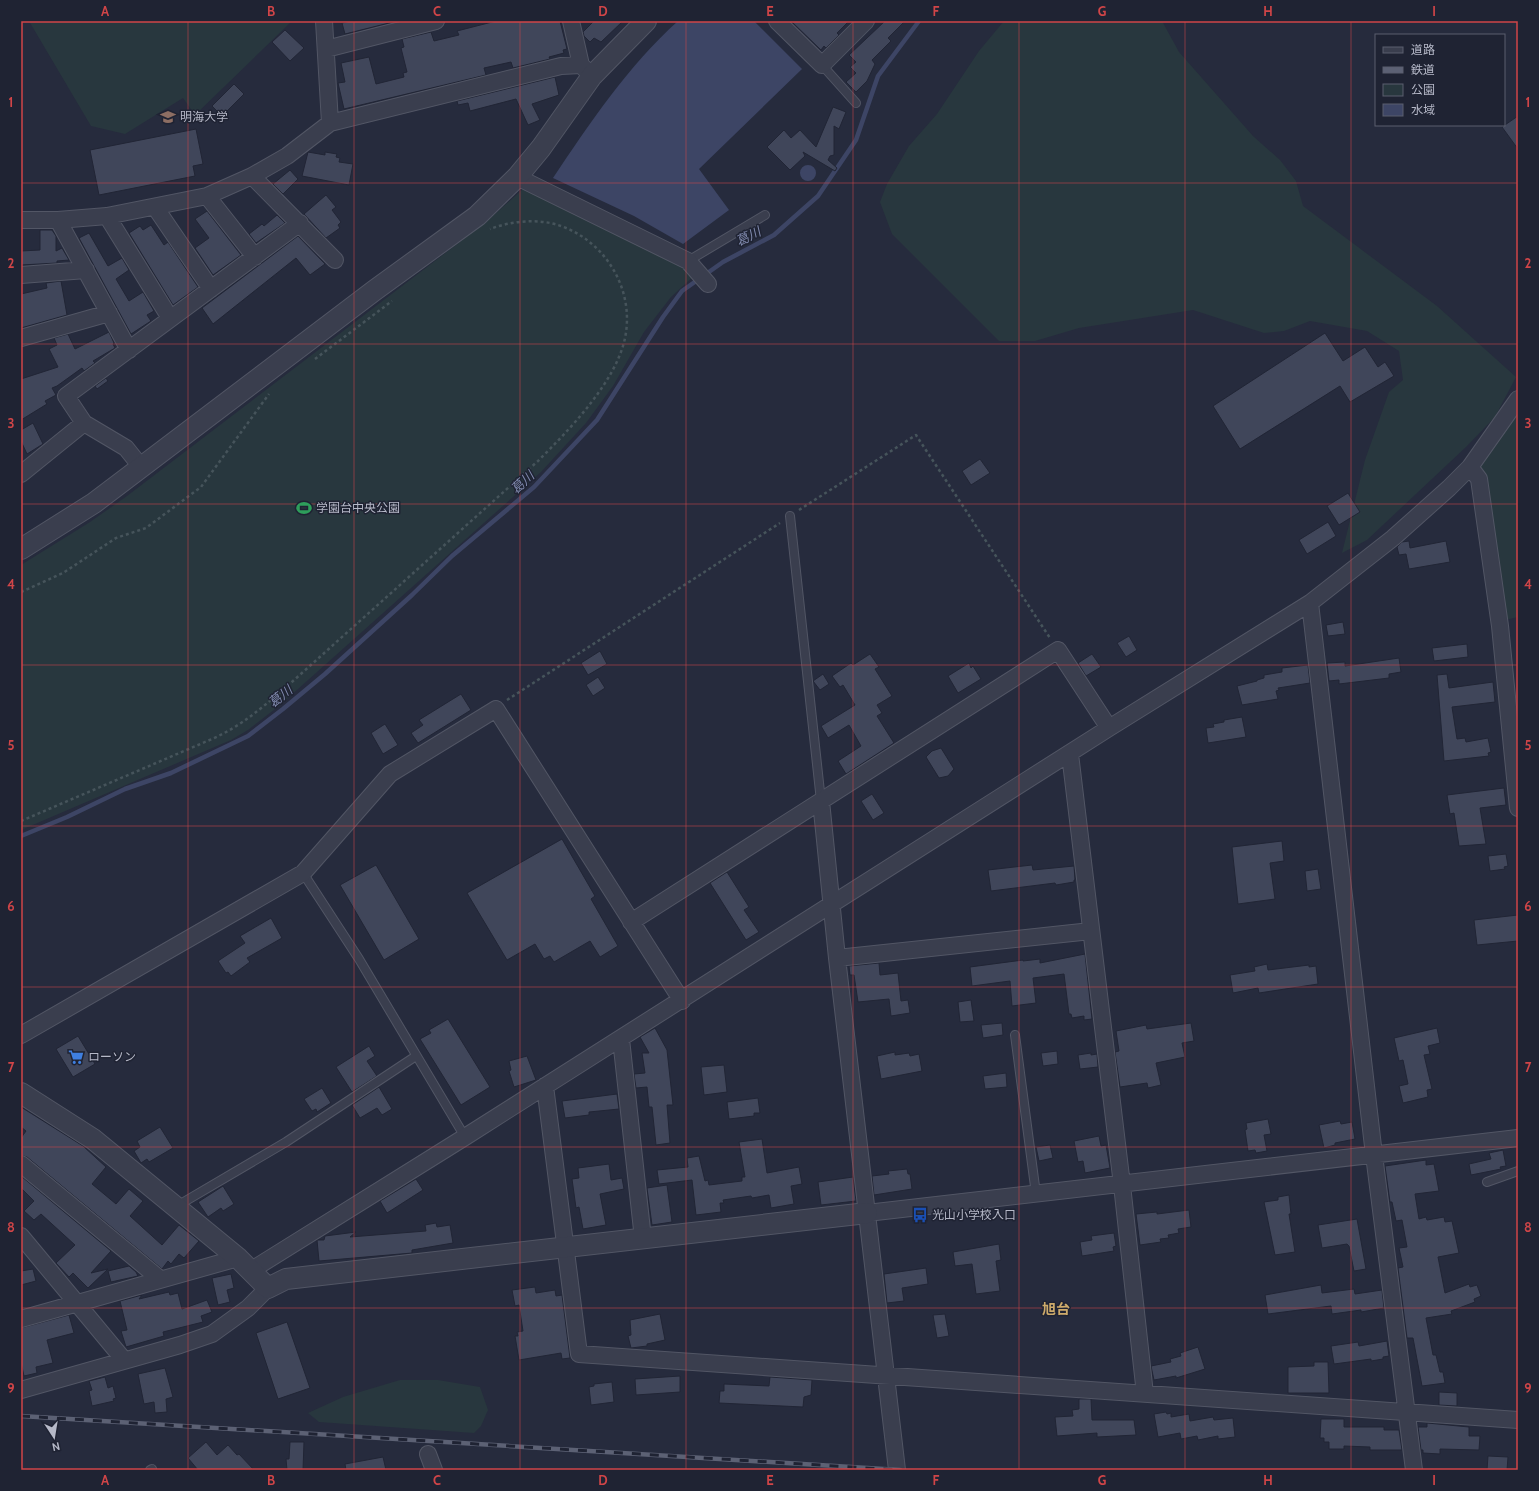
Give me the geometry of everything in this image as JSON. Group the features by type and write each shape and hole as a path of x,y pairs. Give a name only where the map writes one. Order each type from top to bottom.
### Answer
{"street":[{"path":"324,21 330,123"},
{"path":"326,49 436,21"},
{"path":"571,21 586,70"},
{"path":"21,549 94,503 142,468 375,290 477,216 517,177 541,148 586,70 646,21"},
{"path":"777,21 822,66 866,21"},
{"path":"21,220 58,220 107,216 207,196 252,176 288,156 330,123 561,66 586,70"},
{"path":"252,176 335,260"},
{"path":"517,177 688,260 708,284"},
{"path":"207,196 255,257"},
{"path":"155,207 211,289"},
{"path":"107,216 170,318"},
{"path":"58,220 129,350"},
{"path":"142,468 126,448 84,423 66,396 300,223"},
{"path":"21,275 86,270"},
{"path":"21,338 109,313"},
{"path":"21,1319 160,1280 244,1264 466,1137 833,905 1109,728 1310,603 1393,538 1449,488 1470,467 1518,399"},
{"path":"21,474 84,423"},
{"path":"1470,467 1479,479 1500,626 1518,808"},
{"path":"1310,603 1374,1155 1414,1470"},
{"path":"630,922 1058,650 1109,728"},
{"path":"21,1035 303,873 390,774 496,708 630,922 682,1001"},
{"path":"1070,754 1122,1185 1145,1394"},
{"path":"821,801 833,905 837,958 897,1470"},
{"path":"837,958 1091,931"},
{"path":"620,1039 643,1239"},
{"path":"545,1086 579,1354 1518,1420"},
{"path":"21,1093 93,1139 244,1264 268,1288"},
{"path":"21,1390 180,1345 212,1334 248,1308 268,1288 286,1279 1122,1185 1518,1138"},
{"path":"21,1164 160,1280"},
{"path":"21,1236 28,1256 78,1303 124,1360"},
{"path":"428,1454 434,1470"}],"lane":[{"path":"822,66 856,103"},
{"path":"688,260 765,215"},
{"path":"790,516 821,801"},
{"path":"303,873 359,959 466,1137"},
{"path":"1016,1035 1036,1194"},
{"path":"176,1207 286,1142 416,1056"},
{"path":"1487,1182 1518,1171"}],"path":[{"path":"21,821 212,739 248,720 538,461 565,435 593,400 616,363 625,338 627,324 624,295 617,275 604,255 583,237 560,225 519,222 503,225 484,232"},
{"path":"311,363 398,297"},
{"path":"21,592 63,573 116,538 146,528 201,487 267,396 273,391"},
{"path":"496,708 916,435 1058,650"}],"green space":[{"path":"29,21 292,21 195,115 183,98 125,134 91,126"},
{"path":"1004,21 1162,21 1179,52 1253,136 1280,160 1296,181 1303,206 1437,306 1516,377 1495,417 1466,447 1367,540 1342,553 1365,460 1389,392 1403,380 1399,351 1367,331 1310,321 1284,331 1264,333 1193,310 1079,328 1035,341 999,341 892,234 880,202 887,184 909,146 937,114 979,51"},
{"name":"学園台中央公園","path":"523,189 688,268 696,274 671,297 644,332 613,386 586,423 541,472 279,706 248,730 231,740 21,830 21,565 90,522 127,496 486,222"},
{"path":"1518,414 1518,617 1505,620 1480,464"},
{"path":"400,1380 438,1380 480,1387 488,1410 481,1426 474,1433 319,1422 308,1413 343,1397"}],"water":[{"path":"678,21 754,21 802,69 699,169 729,210 683,244 634,216 553,178 626,76 660,38"},
{"path":"805,165 811,165 816,170 814,179 811,181 805,181 800,176 800,170"}],"building":[{"path":"351,21 393,22 345,34 342,23"},
{"path":"496,21 560,21 567,49 563,50 564,53 549,57 550,59 513,68 511,62 484,68 486,75 344,109 338,83 345,82 341,63 369,57 376,84 404,77 403,73 407,72 401,48 404,47 402,39 431,32 434,41 459,35 457,31"},
{"path":"594,21 623,21 601,42 594,38 590,42 584,36 583,32"},
{"path":"791,21 849,21 837,33 839,35 826,48 824,46 821,50"},
{"path":"885,21 905,21 888,38 891,41 872,60 875,64 867,81 856,92 846,82 856,73 850,67 856,62 849,55"},
{"path":"285,30 304,48 290,61 272,42"},
{"path":"555,77 559,95 532,104 540,120 528,125 516,99 470,111 468,103 458,105 457,101"},
{"path":"234,84 244,94 222,116 212,106"},
{"path":"833,107 846,112 839,129 834,126 834,155 830,156 828,160 837,168 835,171 803,152 805,156 790,170 767,147 784,130 791,138 800,130 816,147"},
{"path":"1518,116 1518,149 1502,127"},
{"path":"196,129 203,164 193,166 195,176 99,195 90,150"},
{"path":"308,152 325,155 325,152 337,154 336,157 340,158 339,162 353,164 349,185 302,176"},
{"path":"290,170 298,179 283,194 273,184"},
{"path":"326,195 336,207 332,210 341,222 338,225 340,228 326,238 304,214"},
{"path":"207,211 241,255 213,275 195,248 209,238 195,219"},
{"path":"277,215 285,223 256,243 249,234 262,224 264,226"},
{"path":"151,225 164,245 168,242 198,287 173,305 129,233 140,226 143,230"},
{"path":"40,230 52,230 56,236 56,251 62,248 69,260 57,261 57,263 21,265 21,251 40,250"},
{"path":"89,233 108,266 122,258 129,270 116,279 129,301 143,292 154,311 147,315 151,321 131,334 79,238"},
{"path":"298,236 325,264 310,275 296,258 213,324 202,308"},
{"path":"61,281 67,315 21,328 21,294 47,288 46,283"},
{"path":"109,332 115,348 93,361 95,363 84,371 82,368 52,388 56,395 45,401 47,404 21,420 21,379 58,367 49,349 57,345 54,338 68,334 75,349"},
{"path":"1325,333 1343,361 1365,347 1378,367 1385,362 1394,376 1350,402 1340,386 1240,449 1213,406"},
{"path":"106,378 108,381 97,389 95,386"},
{"path":"33,423 43,444 27,454 21,441 21,430"},
{"path":"980,459 990,473 971,485 962,471"},
{"path":"1348,493 1360,512 1339,525 1327,506"},
{"path":"1328,522 1336,536 1307,554 1299,540"},
{"path":"1409,541 1410,548 1446,541 1450,562 1409,569 1406,554 1399,555 1397,547 1402,542"},
{"path":"1343,622 1345,634 1328,636 1326,625"},
{"path":"1129,636 1137,650 1126,657 1117,643"},
{"path":"1467,644 1468,657 1434,661 1432,648"},
{"path":"600,651 607,664 588,675 581,663"},
{"path":"870,654 879,667 875,669 892,696 877,705 882,713 877,716 894,743 846,774 838,761 861,746 849,725 828,738 821,726 855,705 843,685 840,687 832,676 851,663 853,665"},
{"path":"1092,654 1101,667 1086,676 1078,663"},
{"path":"1399,658 1401,672 1389,674 1389,678 1339,684 1339,680 1329,681 1327,663 1345,662 1345,666"},
{"path":"969,663 971,668 973,666 981,679 958,693 948,676"},
{"path":"1308,665 1310,683 1278,688 1279,690 1276,691 1278,699 1242,705 1237,686 1257,681 1264,678 1264,675 1282,672 1282,668"},
{"path":"823,674 829,684 820,690 813,681"},
{"path":"1447,674 1449,688 1493,682 1495,702 1452,707 1457,739 1465,738 1466,742 1488,738 1491,752 1488,753 1489,756 1444,761 1437,675"},
{"path":"598,677 605,688 593,696 586,685"},
{"path":"461,694 471,710 418,743 411,733 423,725 419,720"},
{"path":"1242,717 1246,737 1208,743 1206,728 1214,727 1213,724 1224,722 1224,720"},
{"path":"385,724 398,745 383,754 371,733"},
{"path":"941,748 954,769 948,776 939,778 926,757 932,751"},
{"path":"1504,788 1506,805 1480,808 1486,844 1459,846 1454,813 1450,814 1447,795"},
{"path":"872,794 884,813 873,820 861,801"},
{"path":"562,839 595,896 591,899 618,946 600,957 590,941 554,962 550,956 544,959 535,944 507,960 467,893"},
{"path":"1282,841 1284,861 1270,863 1275,899 1238,904 1232,847"},
{"path":"1506,854 1508,866 1504,867 1505,869 1490,871 1488,856"},
{"path":"376,865 419,939 384,960 340,885"},
{"path":"1032,865 1033,870 1074,866 1075,880 1074,882 1056,885 1055,883 991,891 988,870"},
{"path":"1318,869 1321,889 1307,891 1305,871"},
{"path":"727,872 749,907 744,910 759,932 746,940 710,883"},
{"path":"1518,915 1518,941 1477,945 1474,920"},
{"path":"271,918 282,938 247,958 250,962 231,976 228,972 226,973 218,961 245,943 240,936"},
{"path":"1085,954 1092,1019 1084,1020 1084,1016 1072,1018 1071,1014 1069,1014 1064,974 1033,978 1036,1003 1012,1006 1010,981 972,986 970,967 1040,959 1040,963"},
{"path":"879,963 880,975 898,973 901,1001 908,1000 910,1013 891,1016 889,999 858,1002 854,975 850,975 849,966"},
{"path":"1267,964 1268,970 1309,965 1309,967 1316,966 1318,984 1259,993 1258,988 1233,993 1230,975 1255,971 1254,967"},
{"path":"971,1000 974,1021 960,1022 958,1002"},
{"path":"448,1019 490,1087 461,1105 420,1039 431,1033 429,1030"},
{"path":"1002,1023 1003,1035 983,1038 981,1025"},
{"path":"1191,1023 1194,1041 1182,1043 1185,1057 1156,1063 1161,1085 1148,1088 1147,1083 1120,1087 1115,1052 1119,1051 1116,1031 1146,1025 1147,1029"},
{"path":"655,1028 667,1050 673,1105 667,1105 670,1143 656,1145 652,1107 649,1107 647,1087 636,1088 634,1074 645,1073 642,1053 649,1053 640,1037"},
{"path":"1437,1028 1440,1043 1428,1046 1430,1054 1424,1055 1432,1089 1427,1090 1428,1097 1403,1103 1399,1086 1408,1084 1403,1060 1399,1061 1394,1038"},
{"name":"ローソン","path":"78,1036 95,1064 73,1077 56,1049"},
{"path":"369,1046 375,1056 367,1061 377,1076 352,1092 336,1067"},
{"path":"1057,1051 1058,1064 1043,1066 1041,1053"},
{"path":"895,1052 895,1055 909,1053 910,1056 919,1054 922,1071 881,1079 877,1056"},
{"path":"1091,1053 1091,1055 1097,1054 1098,1067 1080,1069 1078,1055"},
{"path":"527,1056 536,1080 514,1087 509,1071 511,1070 509,1061"},
{"path":"724,1065 727,1092 704,1095 701,1067"},
{"path":"1006,1073 1007,1087 985,1089 983,1076"},
{"path":"379,1087 392,1109 382,1115 377,1108 360,1118 352,1105"},
{"path":"322,1088 331,1103 317,1112 316,1109 312,1111 304,1099"},
{"path":"617,1094 619,1109 589,1112 589,1115 565,1118 562,1101"},
{"path":"758,1098 760,1113 754,1113 754,1116 729,1119 727,1102"},
{"path":"21,1107 83,1146 106,1167 92,1184 116,1204 129,1189 143,1201 130,1216 162,1245 179,1225 199,1241 184,1258 179,1254 171,1264 168,1261 162,1269 27,1157 21,1155 21,1138 26,1131 21,1127"},
{"path":"1268,1119 1271,1134 1264,1135 1267,1151 1256,1153 1255,1150 1248,1151 1245,1130 1247,1129 1246,1123"},
{"path":"1340,1121 1341,1124 1352,1122 1355,1139 1335,1143 1335,1145 1324,1148 1319,1125"},
{"path":"160,1127 173,1148 149,1162 147,1159 141,1163 134,1151 140,1147 137,1141"},
{"path":"1099,1136 1101,1146 1106,1145 1110,1168 1085,1173 1083,1161 1078,1162 1074,1141"},
{"path":"762,1139 767,1173 799,1167 802,1184 791,1186 794,1204 771,1208 769,1195 752,1198 751,1196 723,1200 724,1203 720,1203 721,1212 696,1215 692,1180 659,1184 657,1170 688,1167 687,1158 699,1156 705,1181 708,1180 709,1185 742,1181 742,1177 745,1177 739,1142"},
{"path":"1050,1145 1053,1158 1039,1161 1036,1147"},
{"path":"1503,1150 1506,1166 1500,1167 1501,1169 1471,1175 1469,1164 1491,1159 1489,1153"},
{"path":"1426,1160 1426,1165 1434,1164 1439,1191 1415,1194 1419,1219 1426,1217 1427,1220 1444,1217 1445,1222 1452,1221 1459,1253 1438,1257 1445,1293 1469,1284 1470,1287 1477,1285 1481,1296 1474,1299 1475,1302 1451,1311 1452,1314 1426,1318 1433,1355 1436,1355 1440,1372 1443,1372 1445,1383 1422,1386 1413,1338 1407,1338 1398,1268 1403,1267 1399,1248 1407,1247 1402,1220 1396,1221 1392,1202 1390,1202 1385,1166"},
{"path":"609,1164 611,1180 622,1178 624,1189 600,1194 606,1225 583,1229 579,1207 576,1208 572,1179 579,1178 578,1168"},
{"path":"907,1169 908,1174 910,1174 912,1189 874,1195 872,1176 889,1174 888,1171"},
{"path":"21,1176 111,1251 91,1273 108,1269 88,1288 73,1273 69,1277 56,1263 75,1245 41,1214 34,1220 24,1211 34,1201 21,1188"},
{"path":"853,1177 856,1201 821,1205 818,1182"},
{"path":"416,1179 423,1190 387,1213 380,1201"},
{"path":"667,1185 672,1222 652,1225 647,1188"},
{"path":"223,1186 234,1204 223,1211 221,1208 208,1217 198,1202"},
{"path":"1289,1195 1291,1214 1289,1214 1295,1252 1275,1255 1264,1202 1278,1200 1278,1197"},
{"path":"1189,1210 1191,1227 1178,1229 1179,1233 1168,1235 1169,1238 1160,1239 1161,1242 1140,1245 1136,1214 1157,1212 1157,1214"},
{"path":"1357,1219 1366,1269 1354,1271 1349,1246 1347,1244 1322,1248 1318,1225"},
{"path":"436,1223 437,1227 450,1225 453,1243 412,1250 412,1253 319,1261 317,1240 324,1240 325,1236 356,1232 350,1237 426,1231 425,1225"},
{"path":"1114,1233 1116,1246 1113,1247 1114,1251 1082,1256 1080,1242 1092,1240 1091,1236"},
{"path":"999,1244 1001,1260 996,1261 1000,1291 976,1294 972,1264 955,1266 953,1252"},
{"path":"129,1266 138,1276 111,1282 108,1271"},
{"path":"926,1268 928,1284 902,1288 904,1301 887,1303 884,1274"},
{"path":"33,1269 36,1281 21,1285 21,1271"},
{"path":"231,1274 234,1288 227,1290 230,1302 218,1305 212,1278"},
{"path":"1321,1285 1322,1293 1354,1289 1355,1294 1382,1290 1384,1308 1361,1312 1361,1310 1332,1314 1331,1306 1268,1314 1265,1295"},
{"path":"535,1287 536,1293 555,1290 556,1296 562,1295 570,1358 562,1359 561,1353 519,1360 515,1336 518,1336 517,1332 523,1331 519,1305 515,1306 512,1290"},
{"path":"169,1292 170,1295 178,1293 182,1309 207,1300 212,1312 201,1316 203,1322 163,1332 164,1336 126,1347 121,1331 127,1330 120,1301 142,1295 139,1299"},
{"path":"660,1314 665,1340 647,1344 647,1346 631,1348 628,1336 631,1335 630,1320"},
{"path":"945,1314 949,1336 937,1338 933,1315"},
{"path":"69,1315 74,1333 47,1340 53,1363 36,1367 37,1373 24,1376 21,1362 21,1328"},
{"path":"287,1322 310,1388 278,1399 256,1333"},
{"path":"1387,1341 1389,1356 1383,1357 1383,1359 1371,1361 1371,1359 1334,1364 1331,1346 1358,1342 1359,1346"},
{"path":"1198,1347 1205,1369 1176,1378 1176,1376 1154,1380 1151,1366 1171,1362 1170,1359 1181,1356 1180,1353"},
{"path":"1314,1362 1328,1362 1329,1393 1288,1393 1288,1367 1314,1366"},
{"path":"165,1368 173,1397 166,1399 167,1412 155,1413 154,1402 144,1404 138,1374"},
{"path":"680,1376 680,1392 636,1395 635,1379"},
{"path":"105,1377 108,1388 113,1386 116,1398 113,1399 114,1401 92,1406 89,1391 92,1390 89,1381"},
{"path":"770,1377 812,1380 811,1395 804,1397 803,1407 719,1403 720,1391 724,1391 724,1384 769,1386"},
{"path":"612,1382 614,1402 591,1405 589,1387 594,1386 594,1384"},
{"path":"1439,1392 1457,1393 1457,1406 1439,1405"},
{"path":"1079,1399 1091,1399 1092,1420 1134,1420 1136,1435 1097,1437 1097,1433 1057,1436 1055,1417 1073,1416 1072,1410 1079,1409"},
{"path":"1166,1412 1167,1414 1171,1413 1171,1417 1189,1414 1190,1421 1213,1417 1214,1420 1233,1418 1235,1437 1218,1439 1218,1436 1198,1440 1197,1436 1181,1439 1180,1433 1158,1437 1154,1414"},
{"path":"1321,1419 1344,1419 1344,1427 1384,1427 1384,1430 1399,1430 1402,1450 1370,1450 1370,1447 1344,1446 1344,1449 1329,1449 1329,1442 1324,1442 1324,1438 1320,1438"},
{"path":"1427,1423 1469,1427 1469,1436 1480,1436 1479,1450 1440,1449 1440,1454 1423,1453 1423,1450 1421,1450 1418,1427 1427,1427"},
{"path":"206,1442 217,1455 228,1445 254,1470 198,1470 188,1458"},
{"path":"290,1442 304,1442 303,1470 287,1470 286,1459 289,1459"},
{"path":"1488,1456 1508,1457 1507,1470 1487,1470"},
{"path":"383,1457 386,1470 346,1470 345,1464"}],"waterway":[{"name":"葛川","path":"21,836 67,817 125,789 171,773 248,736 325,674 412,595 452,556 534,487 597,420 663,317 682,291 723,262 774,235 818,196 856,140 878,76 919,21"}],"railway":[{"path":"21,1416 900,1470"}],"place":[{"name":"明海大学","path":"168,117"},
{"name":"学園台中央公園","path":"304,508"},
{"name":"ローソン","path":"76,1057"},
{"name":"光山小学校入口","path":"920,1215"}],"district":[{"name":"旭台","path":"1056,1309"}]}
